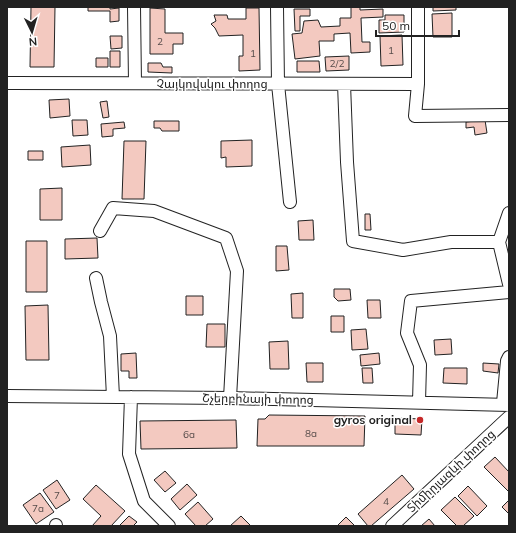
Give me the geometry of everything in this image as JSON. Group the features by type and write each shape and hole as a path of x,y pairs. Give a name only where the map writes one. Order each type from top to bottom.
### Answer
{"street":[{"path":"134,7 135,84"},
{"path":"277,7 278,84 290,202"},
{"path":"418,7 418,84 415,116 509,115"},
{"name":"Չայկովսկու փողոց","path":"7,83 418,84"},
{"path":"344,84 352,241 403,250 451,242 499,242"},
{"path":"100,231 113,208 154,211 226,238 237,271 230,398"},
{"path":"509,213 499,242 509,284"},
{"path":"96,278 110,336 113,397"},
{"path":"419,402 420,365 407,333 411,301 509,292"},
{"path":"506,404 507,361 509,357"},
{"name":"Շչերբինայի փողոց","path":"7,396 230,398 506,404"},
{"path":"131,397 129,454 144,500 169,526"},
{"name":"Տիմիրյազևի փողոց","path":"392,526 509,417"}],"building":[{"path":"31,7 55,7 54,67 30,67"},
{"path":"88,7 110,7 110,9 119,8 119,21 110,22 110,11 88,11"},
{"path":"351,7 360,7 360,10 383,9 383,17 361,18 362,42 370,42 370,52 351,53 350,33 334,34 334,41 319,41 320,56 295,59 292,34 302,33 304,21 318,20 321,27 340,26 340,18 351,18"},
{"path":"433,7 456,7 456,10 433,11"},
{"path":"150,8 165,9 165,33 183,33 183,44 173,44 173,54 150,54"},
{"path":"246,8 259,8 260,70 239,71 239,56 243,56 243,35 219,36 211,24 216,21 214,15 227,15 228,19 246,19"},
{"path":"294,9 310,9 310,16 300,16 300,31 295,31"},
{"path":"452,13 452,37 433,37 432,14"},
{"path":"385,15 404,15 404,32 379,33 379,20 385,20"},
{"path":"402,35 403,65 381,66 380,36"},
{"path":"110,36 122,36 122,48 111,49"},
{"path":"110,51 120,51 120,67 110,67"},
{"path":"349,56 349,70 326,71 325,57"},
{"path":"96,58 108,58 108,67 96,67"},
{"path":"297,61 319,61 320,72 297,72"},
{"path":"148,63 161,63 163,67 172,67 172,73 148,72"},
{"path":"69,99 70,116 50,118 49,100"},
{"path":"107,101 109,117 103,118 100,102"},
{"path":"72,120 87,120 88,135 73,136"},
{"path":"485,120 487,133 475,135 474,127 466,128 466,122"},
{"path":"154,121 179,121 179,131 162,131 160,128 154,128"},
{"path":"124,122 125,128 113,129 113,136 102,137 101,124"},
{"path":"252,140 252,166 226,167 226,157 221,158 221,141"},
{"path":"124,141 146,141 144,199 122,199"},
{"path":"90,145 91,165 62,167 61,147"},
{"path":"28,151 43,151 43,160 28,160"},
{"path":"62,188 62,220 40,220 40,189"},
{"path":"365,214 370,214 371,230 365,230"},
{"path":"313,220 314,240 299,240 298,221"},
{"path":"97,238 98,258 65,259 65,239"},
{"path":"26,241 47,241 47,292 26,292"},
{"path":"276,246 287,246 289,270 276,271"},
{"path":"334,289 350,289 351,300 338,301 334,297"},
{"path":"303,293 303,318 292,318 291,294"},
{"path":"186,296 203,296 203,315 186,315"},
{"path":"367,300 380,300 381,318 368,318"},
{"path":"48,305 49,360 26,360 25,306"},
{"path":"331,316 344,316 344,332 331,332"},
{"path":"207,324 225,324 225,347 206,347"},
{"path":"366,329 368,349 352,350 351,330"},
{"path":"451,339 452,354 435,355 434,340"},
{"path":"288,341 289,369 270,369 269,342"},
{"path":"136,353 137,378 129,378 129,371 121,371 121,354"},
{"path":"379,353 380,364 361,366 360,355"},
{"path":"306,363 323,363 323,382 307,382"},
{"path":"483,363 499,364 498,373 483,371"},
{"path":"362,368 372,368 373,383 363,383"},
{"path":"444,368 467,368 467,384 443,383"},
{"path":"269,415 365,416 364,446 257,446 258,419 265,419"},
{"path":"395,418 422,419 421,435 395,434"},
{"path":"236,420 237,448 141,449 140,421"},
{"path":"495,457 509,472 509,492 484,467"},
{"path":"165,471 176,483 165,492 154,480"},
{"path":"402,475 414,489 371,526 368,526 358,514"},
{"path":"57,480 70,500 56,509 43,490"},
{"path":"187,484 197,495 180,510 171,499"},
{"path":"96,485 125,511 111,526 92,526 101,516 83,499"},
{"path":"468,486 487,506 477,516 458,496"},
{"path":"40,493 54,512 36,524 23,505"},
{"path":"455,497 474,516 463,526 457,526 441,510"},
{"path":"509,500 509,514 502,507"},
{"path":"198,502 213,519 205,526 196,526 185,514"},
{"path":"129,516 137,522 133,526 119,526"},
{"path":"241,516 250,525 230,526"},
{"path":"346,517 355,526 337,526"},
{"path":"429,519 435,526 421,526"}],"place":[{"name":"gyros original","path":"420,420"}]}
